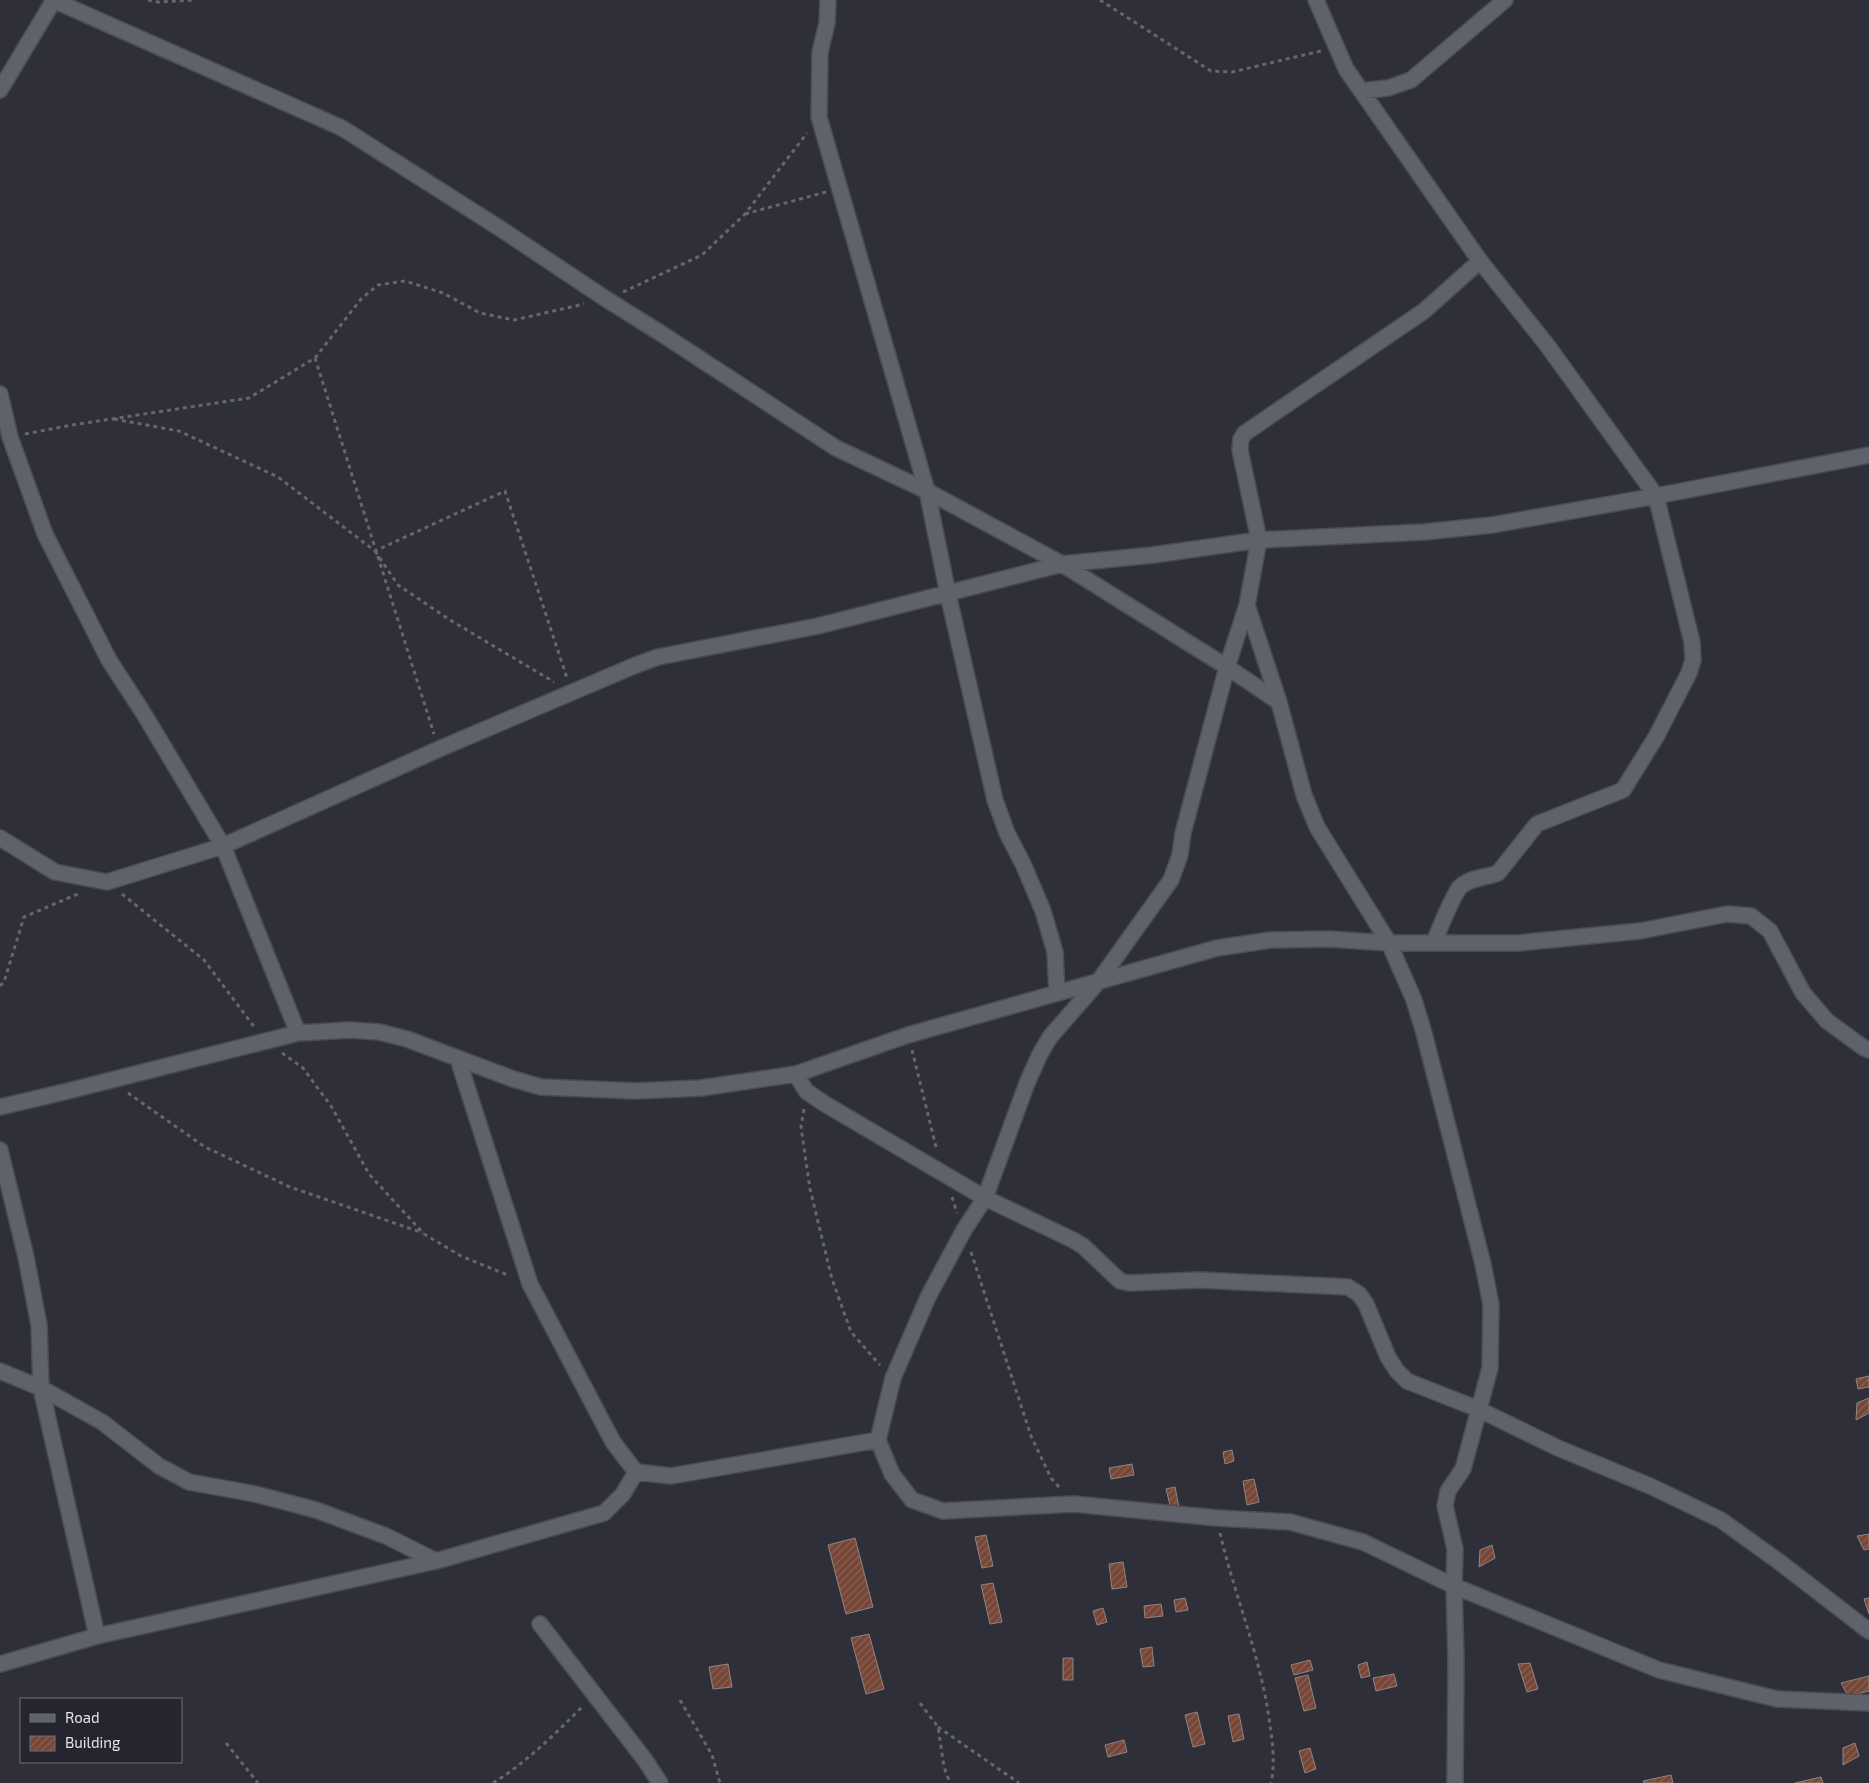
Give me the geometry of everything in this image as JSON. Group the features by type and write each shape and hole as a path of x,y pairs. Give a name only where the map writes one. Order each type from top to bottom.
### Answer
{"street":[{"path":"0,90 54,0 342,128 504,231 836,448 927,491 1062,564 1227,667 1279,702"},
{"path":"828,0 827,23 820,52 819,117 927,491 948,594 995,800 1007,833 1024,866 1043,911 1055,952 1057,993"},
{"path":"1316,0 1346,69 1361,91 1480,261 1547,345 1656,496 1692,642 1693,660 1689,673 1656,737 1623,790 1537,824 1498,872 1490,876 1478,878 1460,887 1434,942"},
{"path":"1361,91 1388,88 1411,80 1505,0"},
{"path":"1480,261 1424,311 1245,433 1241,439 1240,450 1259,540 1246,605 1227,667 1183,833 1180,855 1171,880 1098,982 1050,1037 1040,1054 984,1198 964,1230 928,1297 892,1378 878,1440 892,1474 912,1500 943,1511 1074,1504 1217,1518 1290,1522 1363,1542 1454,1586 1659,1670 1777,1699 1869,1703"},
{"path":"0,394 10,437 45,534 109,660 144,714 223,846 298,1033"},
{"path":"0,838 55,872 107,882 223,846 439,749 658,657 818,626 1062,564 1153,555 1259,540 1424,532 1492,525 1869,455"},
{"path":"1246,605 1279,702 1304,795 1317,827 1389,942 1414,1000 1483,1264 1491,1305 1490,1368 1462,1469 1448,1491 1445,1506 1454,1548 1456,1662 1455,1783"},
{"path":"0,1107 298,1033 350,1030 379,1032 407,1039 541,1087 635,1091 701,1088 796,1074 908,1035 1217,948 1271,940 1329,939 1389,942 1518,943 1640,931 1727,914 1751,916 1770,931 1803,993 1827,1021 1869,1050"},
{"path":"458,1058 530,1284 613,1442 636,1472 671,1476 878,1440"},
{"path":"796,1074 806,1091 824,1104 984,1198 1084,1246 1120,1281 1129,1283 1199,1280 1348,1287 1359,1294 1366,1304 1388,1357 1397,1371 1407,1381 1478,1409 1558,1448 1650,1486 1721,1520 1869,1631"},
{"path":"0,1150 26,1257 39,1325 41,1388 97,1636"},
{"path":"0,1371 41,1388 102,1422 159,1466 189,1482 255,1494 316,1510 386,1536 436,1561"},
{"path":"0,1664 97,1636 220,1607 436,1561 604,1513 623,1494 636,1472"},
{"path":"540,1624 645,1760 660,1783"}],"path":[{"path":"148,0 158,2 196,0"},
{"path":"1100,0 1211,71 1232,72 1337,47"},
{"path":"10,437 249,398 315,358 361,299 378,286 405,281 443,293 480,313 514,320 606,299 702,255 745,214 819,117"},
{"path":"745,214 838,188"},
{"path":"315,358 439,749"},
{"path":"112,419 179,432 278,477 375,551 398,585 450,620 572,693"},
{"path":"375,551 505,491 572,693"},
{"path":"107,882 204,960 265,1041 303,1068 331,1106 369,1174 424,1234"},
{"path":"0,986 4,982 24,916 82,892"},
{"path":"908,1035 943,1174 964,1230 1031,1436 1051,1478 1074,1504"},
{"path":"110,1080 205,1147 290,1187 424,1234 461,1256 530,1284"},
{"path":"806,1091 801,1127 810,1189 832,1279 851,1332 892,1378"},
{"path":"1217,1518 1252,1640 1267,1701 1273,1746 1271,1783"},
{"path":"493,1783 515,1769 558,1732 595,1694"},
{"path":"680,1700 712,1756 720,1783"},
{"path":"920,1703 938,1727 1020,1783"},
{"path":"938,1727 944,1767 950,1783"},
{"path":"226,1743 258,1783"}],"building":[{"path":"1869,1376 1869,1387 1858,1389 1856,1379"},
{"path":"1869,1398 1869,1413 1856,1420 1857,1403"},
{"path":"1232,1450 1234,1461 1225,1464 1223,1452"},
{"path":"1132,1464 1134,1475 1111,1479 1109,1468"},
{"path":"1254,1479 1259,1502 1247,1505 1243,1481"},
{"path":"1175,1487 1179,1507 1171,1509 1166,1489"},
{"path":"1869,1534 1869,1549 1864,1550 1857,1536"},
{"path":"986,1535 993,1566 982,1568 975,1537"},
{"path":"855,1538 873,1607 846,1614 828,1545"},
{"path":"1492,1545 1495,1558 1479,1567 1480,1550"},
{"path":"1123,1562 1127,1587 1112,1589 1109,1564"},
{"path":"993,1583 1002,1622 990,1624 981,1585"},
{"path":"1185,1598 1188,1610 1176,1612 1174,1600"},
{"path":"1869,1598 1869,1614 1864,1599"},
{"path":"1161,1604 1163,1616 1145,1618 1144,1606"},
{"path":"1103,1608 1107,1622 1097,1625 1093,1611"},
{"path":"869,1634 884,1689 866,1694 851,1638"},
{"path":"1152,1647 1154,1666 1143,1667 1140,1649"},
{"path":"1063,1658 1073,1658 1073,1680 1063,1680"},
{"path":"1310,1660 1313,1670 1294,1675 1291,1665"},
{"path":"1367,1662 1370,1676 1361,1678 1358,1665"},
{"path":"1530,1663 1538,1689 1527,1692 1518,1664"},
{"path":"728,1664 732,1687 713,1689 709,1667"},
{"path":"1394,1674 1397,1686 1376,1691 1373,1678"},
{"path":"1308,1675 1316,1708 1304,1711 1295,1678"},
{"path":"1869,1676 1869,1691 1848,1696 1841,1683"},
{"path":"1197,1712 1205,1744 1193,1747 1185,1715"},
{"path":"1239,1714 1244,1739 1233,1742 1228,1716"},
{"path":"1124,1740 1127,1752 1108,1757 1105,1745"},
{"path":"1855,1743 1859,1756 1843,1765 1843,1748"},
{"path":"1310,1748 1316,1769 1305,1773 1299,1751"},
{"path":"1671,1775 1673,1783 1644,1783 1643,1781"},
{"path":"1821,1777 1823,1783 1795,1783"}]}
